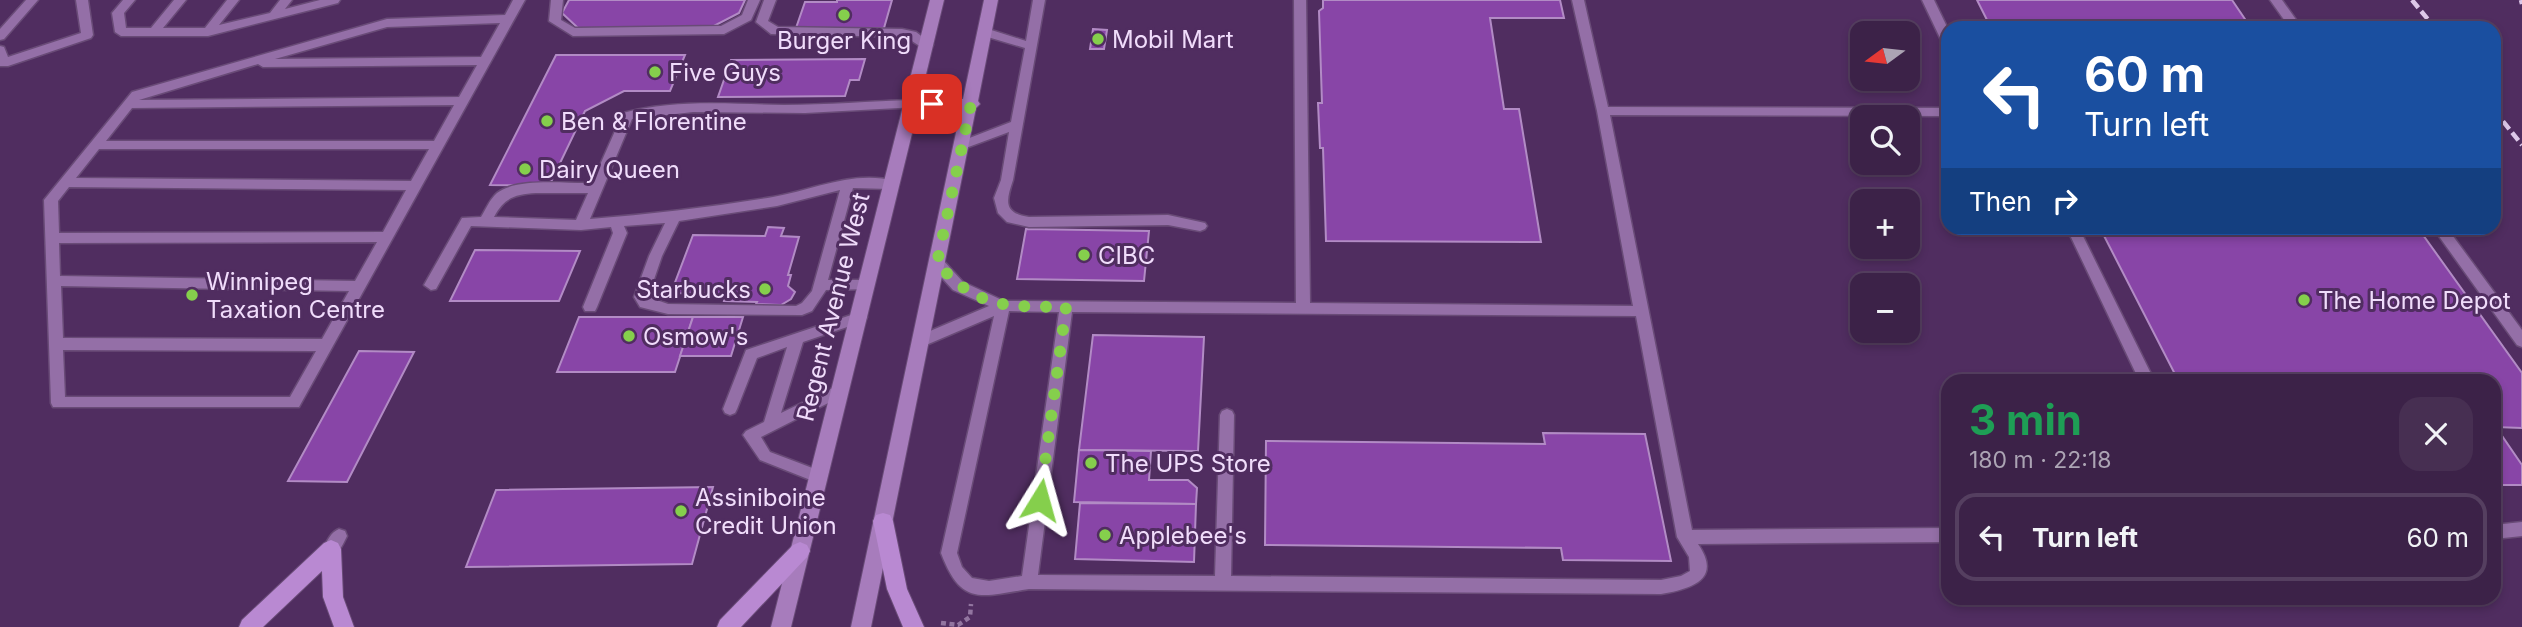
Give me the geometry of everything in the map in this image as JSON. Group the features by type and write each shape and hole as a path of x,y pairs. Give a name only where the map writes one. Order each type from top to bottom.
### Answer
{"main road":[{"name":"Regent Avenue West","path":"781,627 937,0"},
{"path":"861,627 992,0"},
{"path":"913,104 971,104"},
{"path":"883,520 894,582 914,627"},
{"path":"249,627 335,542 333,597 344,627"},
{"path":"726,627 800,551"}],"lane":[{"path":"0,36 32,0"},
{"path":"0,50 4,63 87,35 82,0"},
{"path":"129,0 118,13 121,32 208,32 334,0"},
{"path":"154,32 180,0"},
{"path":"208,32 233,0"},
{"path":"273,17 286,0"},
{"path":"507,19 387,23 136,95 51,200 58,403 293,402 519,0"},
{"path":"558,0 555,22 573,32 724,30 747,17 754,0"},
{"path":"770,0 762,22 775,31 902,33 912,35 927,45"},
{"path":"1039,0 1001,206 1005,213 1012,219 1029,222 1168,220 1200,226"},
{"path":"1300,0 1303,307"},
{"path":"1003,306 949,553 956,571 968,585 989,588 1029,582 1661,587 1684,583 1698,574 1697,555 1685,537 1603,111 1578,0"},
{"path":"1928,0 1941,27"},
{"path":"2276,0 2291,21"},
{"path":"985,32 1031,46"},
{"path":"244,64 485,61"},
{"path":"129,104 462,101"},
{"path":"581,225 627,116 648,110 691,108 806,109 913,104"},
{"path":"1603,111 1941,112"},
{"path":"963,145 1017,124"},
{"path":"95,145 438,145"},
{"path":"65,182 415,186"},
{"path":"431,285 467,220 581,225 616,223 777,201 848,183 890,184"},
{"path":"675,217 667,230 641,297 645,303 654,307 797,311 807,307 818,293 848,183"},
{"path":"486,221 504,195 517,190 596,188"},
{"path":"590,307 621,233 616,223"},
{"path":"2076,235 2144,374"},
{"path":"2445,235 2522,341"},
{"path":"52,238 386,237"},
{"path":"937,263 958,286 1003,306 1641,311"},
{"path":"53,281 359,286"},
{"path":"820,285 866,285"},
{"path":"921,341 1003,306"},
{"path":"1029,582 1066,307"},
{"path":"730,410 751,354 860,317"},
{"path":"770,425 797,338"},
{"path":"56,344 326,345"},
{"path":"818,477 765,456 751,435 841,390"},
{"path":"1223,584 1227,415"},
{"path":"2501,531 2522,529"},
{"path":"1685,537 1941,535"}],"path":[{"path":"941,623 958,625 970,617 972,586"}],"building":[{"path":"569,0 745,0 739,13 710,28 578,28 562,13"},
{"name":"Burger King","path":"892,0 884,28 796,28 805,2"},
{"path":"1323,0 1560,0 1564,18 1490,18 1504,109 1519,109 1541,242 1326,241 1323,148 1320,148 1318,103 1322,103 1319,11 1323,8"},
{"path":"1977,0 2232,0 2246,21 1988,21"},
{"name":"Mobil Mart","path":"1093,29 1107,30 1104,49 1090,49"},
{"path":"556,55 685,55 670,91 624,91 585,111 549,186 490,185"},
{"path":"865,59 859,80 850,80 845,96 718,97 731,60"},
{"path":"768,227 784,228 781,236 799,237 788,275 791,275 788,286 795,292 791,299 781,305 756,304 757,302 724,301 726,294 671,293 693,235 765,236"},
{"name":"CIBC","path":"1026,229 1149,231 1144,281 1017,279"},
{"name":"The Home Depot","path":"2104,235 2423,235 2522,373 2522,428 2501,427 2501,374 2175,374"},
{"path":"475,250 580,251 559,301 450,301"},
{"name":"Osmow's","path":"579,317 693,317 675,372 557,372"},
{"name":"Osmow's","path":"693,317 743,317 731,356 680,356"},
{"path":"1093,335 1204,337 1198,451 1079,450"},
{"path":"359,351 414,352 347,482 288,481"},
{"path":"1543,433 1645,434 1671,561 1563,560 1561,548 1265,545 1266,441 1545,444"},
{"name":"The Home Depot","path":"2501,434 2522,465 2522,485 2501,485"},
{"path":"1079,450 1151,451 1149,480 1188,480 1197,488 1196,504 1074,502"},
{"path":"713,487 692,564 466,567 496,490"},
{"path":"1080,503 1196,504 1194,562 1075,559"}],"railway":[{"path":"2412,0 2429,21"},
{"path":"2521,0 2522,4"},
{"path":"2501,119 2522,145"}],"place":[{"name":"Burger King","path":"844,15"},
{"name":"Mobil Mart","path":"1098,39"},
{"name":"Five Guys","path":"655,72"},
{"name":"Ben & Florentine","path":"547,121"},
{"name":"Dairy Queen","path":"525,169"},
{"name":"CIBC","path":"1084,255"},
{"name":"Starbucks","path":"765,289"},
{"name":"Winnipeg Taxation Centre","path":"192,295"},
{"name":"The Home Depot","path":"2304,300"},
{"name":"Osmow's","path":"629,336"},
{"name":"The UPS Store","path":"1091,463"},
{"name":"Assiniboine Credit Union","path":"681,511"},
{"name":"Applebee's","path":"1105,535"}],"route":[{"path":"932,104 971,104 937,263 958,286 1003,306 1066,307 1040,500"}]}
